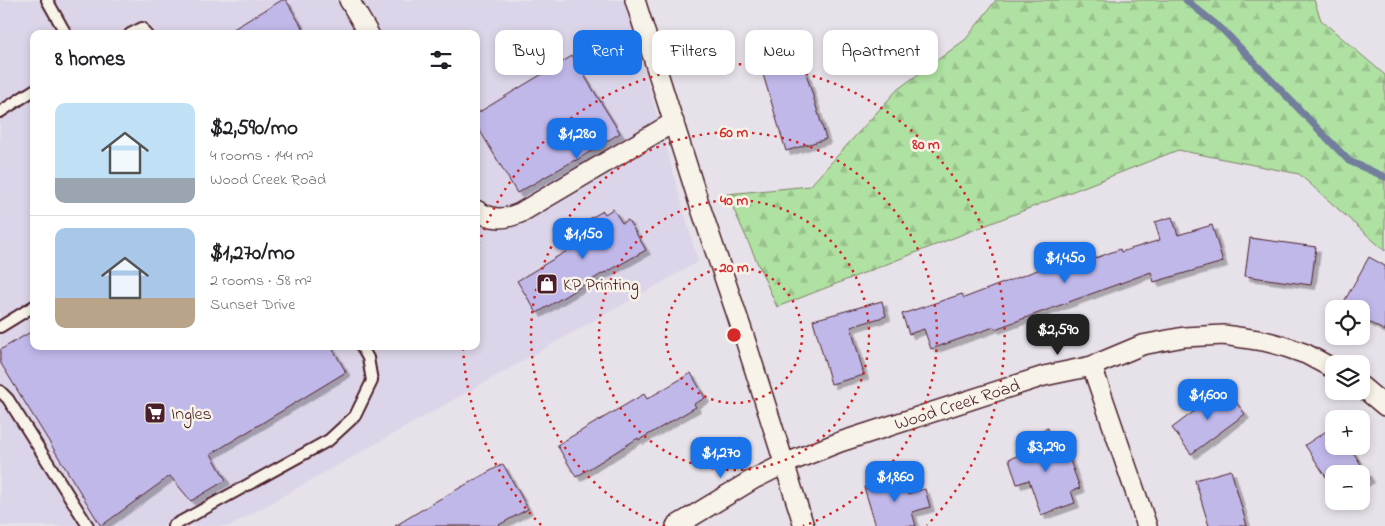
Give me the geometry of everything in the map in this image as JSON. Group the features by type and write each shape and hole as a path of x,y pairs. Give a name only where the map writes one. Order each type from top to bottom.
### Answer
{"street":[{"path":"349,0 367,30"},
{"path":"635,0 804,526"},
{"path":"480,212 498,219 509,218 520,213 674,122"},
{"name":"Wood Creek Road","path":"676,526 752,480 784,464 840,442 1044,376 1092,366 1142,345 1184,336 1224,335 1283,346 1306,354 1325,364"},
{"path":"1092,366 1147,526"},
{"path":"1370,394 1385,406"}],"lane":[{"path":"47,0 64,30"},
{"path":"0,112 30,93"},
{"path":"0,327 30,308"},
{"path":"173,526 329,440 355,416 372,381 368,358 363,350"},
{"path":"0,391 8,398 88,526"}],"shaded area":[{"path":"0,0 625,0 633,30 573,30 573,75 642,75 642,61 698,262 230,526 0,526"}],"green space":[{"path":"996,0 1314,0 1321,20 1385,75 1385,251 1299,174 1178,150 777,307 727,194 810,186 898,89 917,75 938,75 938,60 966,39"}],"building":[{"path":"282,0 286,0 304,30 232,30"},
{"path":"572,56 573,75 584,75 620,133 575,161 517,193 480,131 480,112 541,75 563,75 563,61"},
{"path":"763,75 807,75 826,139 786,151"},
{"path":"613,209 622,223 628,220 646,250 537,313 517,281 585,240 579,228 586,224 584,222 603,211 605,214"},
{"path":"1172,217 1178,235 1212,225 1223,262 1154,282 1151,272 995,329 994,327 931,349 924,329 909,334 902,314 962,294 964,298 1061,261 1059,255 1087,244 1093,259 1120,249 1121,252 1160,240 1155,222"},
{"path":"1250,238 1316,247 1311,285 1245,276"},
{"path":"1369,257 1385,266 1385,331 1370,323 1370,300 1345,300"},
{"path":"882,301 886,316 851,327 864,375 831,384 813,320"},
{"name":"Ingles","path":"30,332 30,350 333,350 346,372 211,454 226,480 191,501 170,476 101,526 0,362 0,350"},
{"path":"691,373 705,398 694,404 696,407 639,440 638,438 576,477 557,445 644,394 647,399"},
{"path":"1225,388 1245,414 1191,454 1172,428"},
{"path":"1048,428 1058,458 1068,455 1080,488 1071,491 1075,503 1041,515 1029,480 1017,484 1009,459 1028,452 1023,437"},
{"path":"1325,432 1325,455 1355,455 1361,465 1325,465 1325,475 1305,445"},
{"path":"503,464 528,509 497,526 395,526 438,500"},
{"path":"1231,470 1247,526 1209,526 1195,480"},
{"path":"901,477 907,494 925,489 930,507 912,512 916,526 876,526 864,487"}],"waterway":[{"path":"1186,0 1224,31 1349,161 1385,177"}],"place":[{"name":"KP Printing","path":"547,284"},
{"name":"Ingles","path":"155,413"}]}
